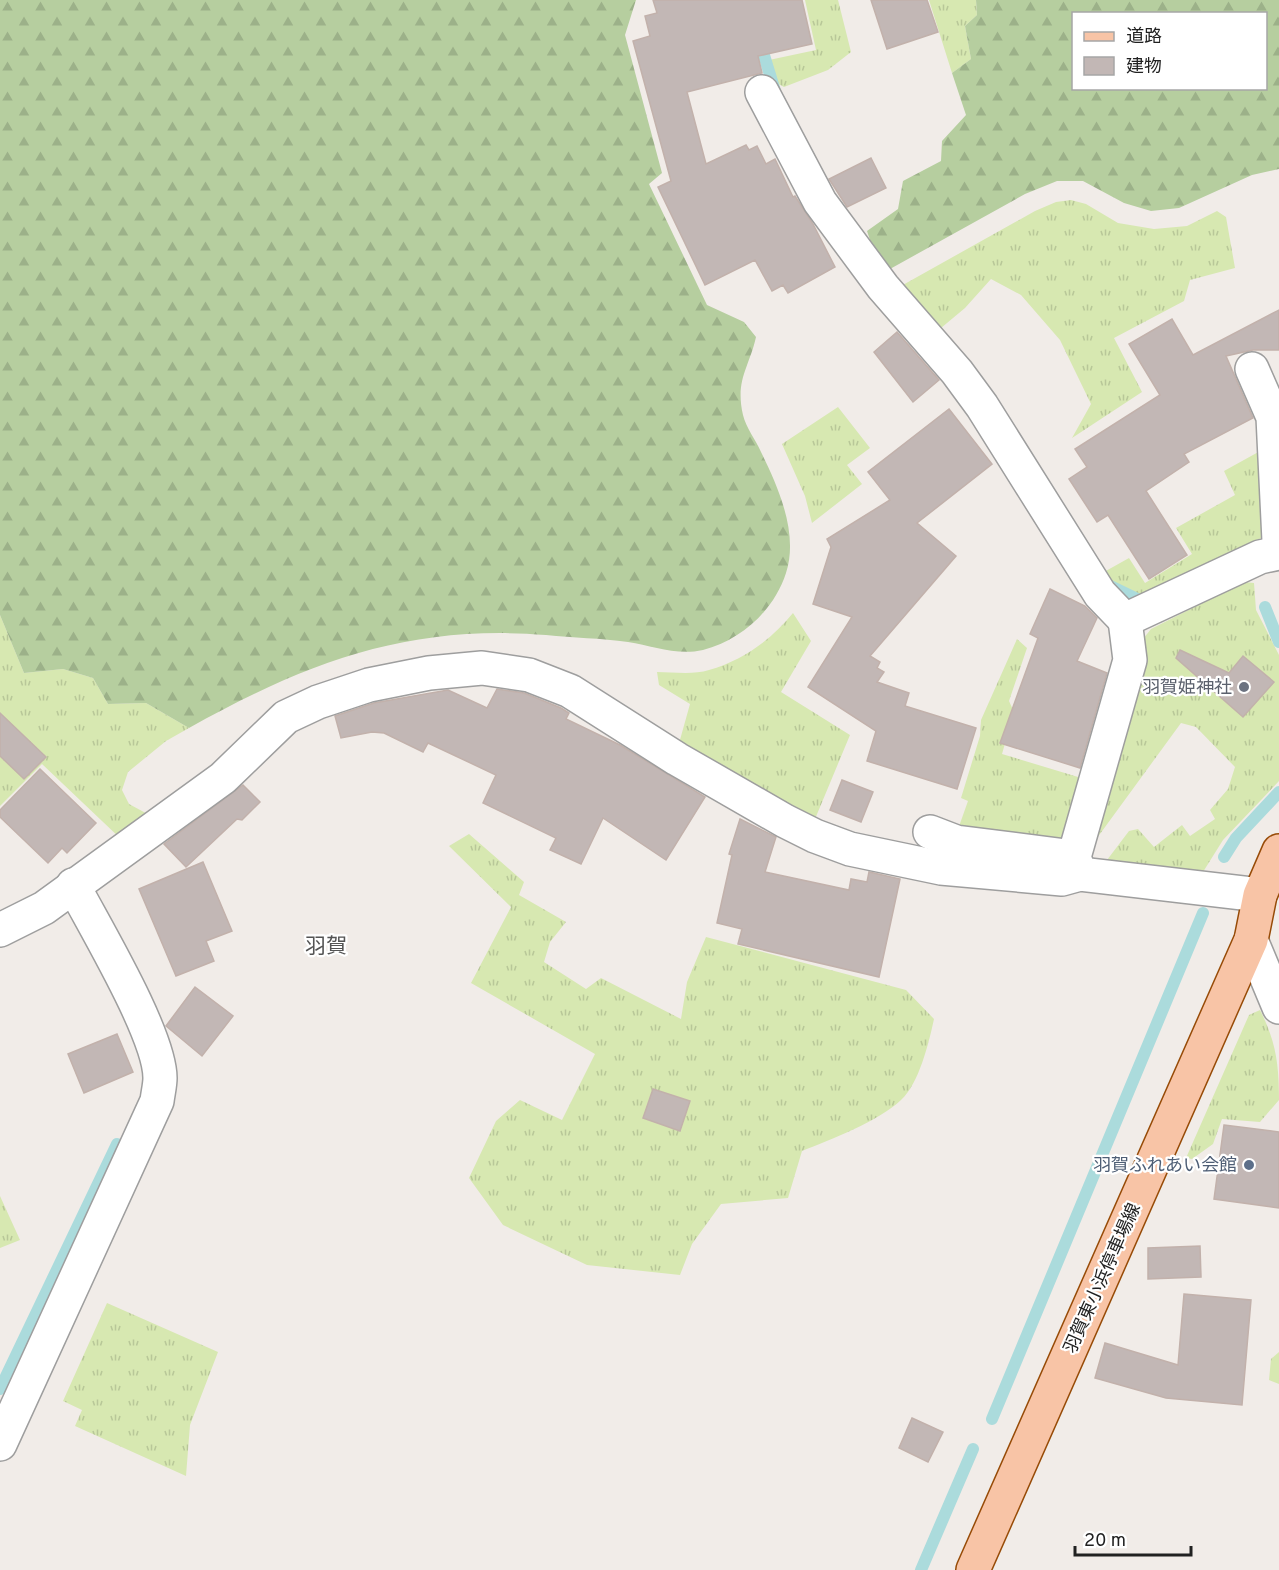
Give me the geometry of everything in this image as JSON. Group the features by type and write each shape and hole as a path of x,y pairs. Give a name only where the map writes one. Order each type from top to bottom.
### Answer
{"main road":[{"name":"羽賀東小浜停車場線","path":"973,1570 1251,940 1260,895 1279,851"}],"street":[{"path":"0,930 44,908 223,778 285,717 318,702 369,685 429,673 482,668 530,675 570,691 677,759 785,821 815,836 850,849 941,868 1062,879 1077,865 1130,660 1125,620 1100,594 982,406 957,372 883,287 820,202 762,92"},
{"path":"1252,369 1273,417 1279,541"},
{"path":"1125,620 1260,557 1279,553"},
{"path":"930,832 956,842 1077,865 1260,895"},
{"path":"0,1444 157,1101 160,1076 154,1048 143,1021 73,885"},
{"path":"1251,940 1279,1006"}],"green space":[{"path":"0,0 636,0 625,35 662,173 649,184 707,305 744,322 756,337 744,374 741,403 746,425 759,447 780,495 790,542 786,573 781,587 765,611 755,622 731,639 693,652 608,640 496,633 404,642 360,653 275,684 189,728 146,703 108,704 93,678 63,669 24,673 0,615"},
{"path":"805,0 838,0 851,52 828,70 784,87 775,82 769,60 816,50"},
{"path":"929,0 976,0 977,15 965,26 971,59 952,73"},
{"path":"976,0 1279,0 1279,169 1252,175 1179,208 1151,211 1124,203 1083,181 1057,181 1025,194 890,269 871,243 867,231 898,209 903,181 941,161 942,141 966,115 952,73 971,59 965,26 977,15"},
{"path":"1071,200 1086,204 1118,223 1154,229 1187,226 1217,211 1226,217 1235,268 1190,280 1184,301 1114,338 1142,392 1072,438 1091,404 1060,340 1021,295 991,279 965,308 941,328 901,286 1035,211 1056,202"},
{"path":"838,407 870,448 847,465 862,484 812,523 805,496 782,444"},
{"path":"1262,450 1265,536 1141,596 1112,585 1104,572 1129,558 1145,583 1192,554 1176,528 1235,495 1224,471"},
{"path":"1244,582 1254,583 1256,610 1279,655 1279,781 1223,840 1203,872 1112,863 1107,860 1129,831 1138,829 1154,847 1182,825 1190,836 1215,819 1210,810 1228,789 1235,767 1196,727 1181,723 1089,849 1143,639 1151,629"},
{"path":"793,613 811,641 781,692 850,735 815,819 678,747 690,704 659,685 657,672 703,672 733,661 766,640"},
{"path":"0,615 24,673 63,669 93,678 108,704 146,703 189,728 166,741 128,772 122,790 129,804 153,817 122,840 42,764 0,806"},
{"path":"1017,639 1027,648 1009,701 1014,712 1002,754 1088,780 1066,844 957,832 968,801 961,798 980,736 981,720"},
{"path":"469,834 524,882 519,895 566,922 550,942 544,962 586,989 601,978 681,1019 687,982 706,937 906,990 934,1019 922,1062 913,1084 892,1108 854,1129 802,1151 788,1198 721,1204 692,1244 680,1275 587,1265 503,1225 469,1178 496,1121 520,1100 562,1120 595,1054 471,983 511,907 449,846"},
{"path":"1260,1010 1270,1032 1276,1054 1279,1100 1260,1122 1222,1119 1213,1144 1192,1159 1186,1158 1249,1015"},
{"path":"0,1196 20,1240 0,1248"},
{"path":"107,1303 218,1352 190,1425 186,1476 75,1426 82,1410 63,1401"},
{"path":"1279,1352 1279,1384 1269,1380 1271,1359"}],"building":[{"path":"653,0 802,0 812,44 758,56 762,73 687,92 706,164 746,145 749,150 757,146 766,164 775,159 793,197 795,196 813,224 835,267 788,293 783,285 772,291 755,260 705,285 658,187 671,181 633,41 650,36 645,16 657,13"},
{"path":"871,0 927,0 938,32 887,49"},
{"path":"871,158 886,188 847,207 829,179"},
{"path":"1279,310 1279,350 1253,350 1226,356 1253,418 1184,454 1189,462 1146,491 1187,555 1149,579 1108,515 1097,522 1069,479 1087,467 1075,449 1160,395 1129,344 1172,319 1193,355"},
{"path":"897,332 939,380 913,402 874,352"},
{"path":"949,409 992,464 917,523 956,556 870,656 880,662 877,668 884,672 877,682 909,693 905,706 976,728 957,789 867,761 876,731 808,687 852,617 813,604 831,547 827,539 890,500 868,472"},
{"path":"1050,589 1085,606 1097,618 1077,661 1107,673 1080,768 1000,743 1038,638 1030,634"},
{"name":"羽賀姫神社","path":"1180,650 1229,673 1243,656 1274,682 1243,717 1176,658"},
{"path":"497,689 524,693 561,708 569,713 566,719 620,745 705,797 666,860 603,818 581,864 550,850 556,838 483,803 496,775 428,743 423,752 384,733 372,732 341,738 335,716 374,703 448,690 487,708"},
{"path":"0,713 46,757 24,779 0,756"},
{"path":"40,769 96,823 67,853 62,848 48,863 0,817 0,810"},
{"path":"842,780 873,792 861,822 830,810"},
{"path":"243,785 260,802 242,820 237,819 186,867 164,844"},
{"path":"740,819 776,837 765,872 849,890 851,879 867,882 869,872 900,879 879,977 738,944 742,929 717,923 732,855 729,854"},
{"path":"203,862 232,931 206,941 214,961 176,976 139,889"},
{"path":"195,987 233,1016 202,1056 166,1026"},
{"path":"117,1034 133,1072 84,1093 68,1054"},
{"path":"653,1089 690,1101 680,1131 643,1118"},
{"name":"羽賀ふれあい会館","path":"1224,1125 1279,1132 1279,1208 1214,1199"},
{"path":"1200,1246 1201,1277 1148,1279 1148,1248"},
{"path":"1184,1294 1251,1300 1242,1405 1166,1398 1095,1378 1105,1343 1178,1365"},
{"path":"912,1418 943,1432 928,1462 899,1448"}],"waterway":[{"path":"759,39 775,91"},
{"path":"1108,585 1141,601 1146,598"},
{"path":"1265,607 1279,642"},
{"path":"1224,857 1236,838 1279,792"},
{"path":"992,1419 1203,913"},
{"path":"0,1389 117,1144"},
{"path":"921,1570 973,1449"}],"place":[{"name":"羽賀姫神社","path":"1244,687"},
{"name":"羽賀ふれあい会館","path":"1249,1165"}],"district":[{"name":"羽賀","path":"326,946"}]}
